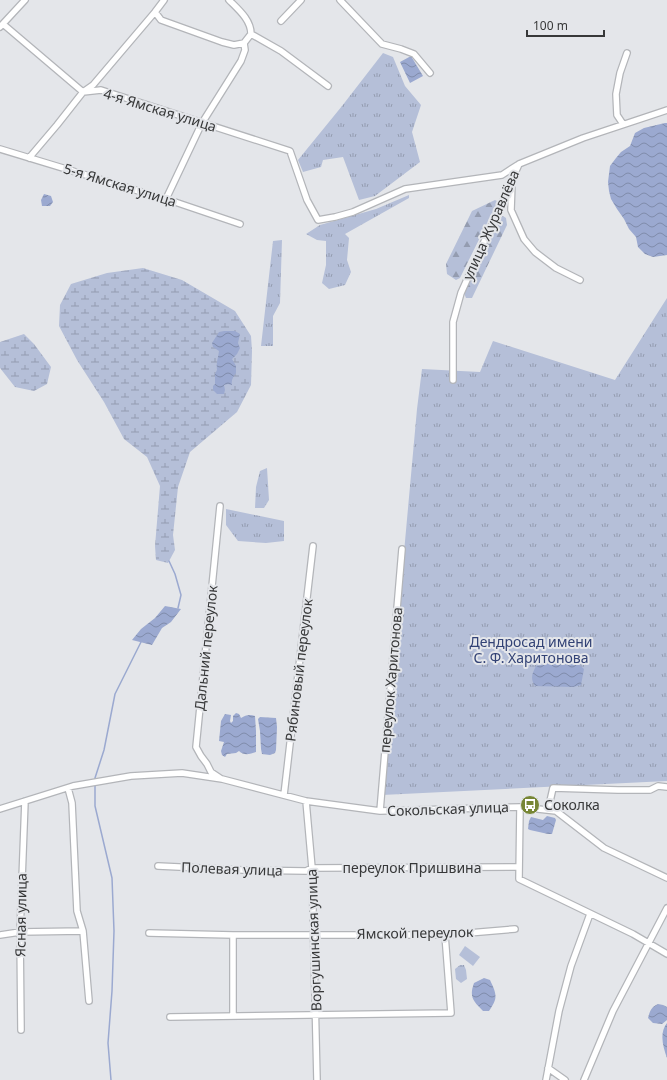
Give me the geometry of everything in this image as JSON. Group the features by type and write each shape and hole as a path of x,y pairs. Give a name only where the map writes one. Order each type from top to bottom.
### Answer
{"street":[{"path":"1,26 25,0"},
{"path":"29,158 58,125 83,92 93,85 164,0"},
{"path":"155,12 162,20 222,42 234,45 244,43 251,34 251,28 243,14 230,0"},
{"path":"281,21 301,0"},
{"path":"340,0 382,44 414,54 430,73"},
{"name":"4-я Ямская улица","path":"1,26 83,92 100,90 290,151 307,200 318,220 353,212 405,189 502,175 519,164"},
{"path":"251,34 281,51 328,86"},
{"path":"166,199 202,123 241,61 245,50 244,43"},
{"path":"623,124 617,115 616,94 620,73 627,53"},
{"name":"улица Журавлёва","path":"452,380 452,322 455,312 461,293 519,164 583,138 667,110"},
{"name":"5-я Ямская улица","path":"0,149 166,199 240,224"},
{"path":"512,178 511,210 524,239 535,252 556,268 580,280"},
{"name":"Дальний переулок","path":"220,506 196,747 211,772 222,779"},
{"name":"Рябиновый переулок","path":"284,795 313,546"},
{"name":"переулок Харитонова","path":"380,811 402,549"},
{"name":"Сокольская улица","path":"0,809 68,788 92,783 131,776 182,773 222,779 306,801 380,811 520,807 556,811 604,848 667,878"},
{"path":"548,810 553,788 650,790 658,786 667,787"},
{"path":"68,788 72,803 77,912 83,931 89,1001"},
{"name":"Ясная улица","path":"21,1030 20,932 25,801"},
{"name":"Воргушинская улица","path":"306,801 312,868 317,1080"},
{"path":"520,807 519,879 649,943 667,954"},
{"name":"Полевая улица","path":"158,866 306,871"},
{"name":"переулок Пришвина","path":"306,871 312,868 519,867"},
{"path":"584,1080 614,1011 667,908"},
{"path":"546,1080 559,1011 571,966 590,914"},
{"name":"Ямской переулок","path":"149,933 233,935 445,935 515,929"},
{"path":"0,935 20,932 83,931"},
{"path":"233,935 233,1015"},
{"path":"170,1017 451,1013 445,935"},
{"path":"548,1068 565,1080"}],"green space":[{"path":"383,53 393,57 405,86 421,105 412,132 420,162 375,196 359,200 343,157 323,160 321,167 303,172 298,160"},
{"path":"409,195 409,198 345,234 349,238 347,260 351,272 345,285 329,289 322,283 326,265 326,241 317,240 306,234 320,225 376,209"},
{"path":"495,200 497,201 496,205 460,278 456,280 447,274 446,264 472,211"},
{"path":"503,216 506,218 507,225 472,298 466,298 464,293 498,220"},
{"path":"282,240 280,303 273,316 273,346 261,346 273,241"},
{"path":"143,268 182,280 235,311 251,336 251,385 237,412 190,452 178,487 173,535 175,550 168,563 156,560 155,546 160,486 147,457 124,439 104,402 77,360 59,326 60,305 71,284 107,273"},
{"name":"Дендросад имени С. Ф. Харитонова","path":"667,298 667,781 382,795 417,409 422,369 480,372 493,341 615,380"},
{"path":"24,334 34,344 51,367 47,384 34,391 15,387 0,368 0,342"},
{"path":"267,468 269,500 264,508 255,508 256,487 260,471"},
{"path":"226,509 284,521 284,541 266,543 238,541 226,525"},
{"path":"465,946 480,957 473,966 459,955"},
{"path":"460,965 464,965 467,979 461,983 456,979 455,969"}],"water":[{"path":"411,56 423,76 410,83 400,62"},
{"path":"667,123 667,255 653,257 645,254 638,247 636,237 629,229 611,199 608,182 610,166 621,152 630,146 635,133 644,128"},
{"path":"44,194 51,196 53,202 50,206 42,206 41,200"},
{"path":"235,331 240,334 238,343 240,348 232,359 236,366 236,373 232,379 232,385 224,385 224,394 217,394 213,390 213,386 215,384 215,374 217,370 219,351 213,347 212,343 219,332"},
{"path":"165,606 181,609 171,622 162,628 152,645 132,640 141,629 155,618"},
{"path":"576,662 584,669 581,685 573,687 535,686 532,681 533,671 536,666"},
{"path":"236,713 239,714 241,718 248,715 255,716 256,752 245,754 239,751 236,753 227,754 225,757 222,755 221,751 224,742 219,741 221,721 225,714 231,715 231,723 233,721 233,716"},
{"path":"260,717 276,718 276,750 275,753 270,755 262,754 258,719"},
{"path":"547,816 555,818 556,820 552,834 528,829 531,817 543,820"},
{"path":"484,978 490,980 496,996 489,1011 483,1011 474,1001 472,995 474,983"},
{"path":"658,1004 667,1007 667,1020 662,1024 653,1023 648,1018 651,1010"},
{"path":"667,1023 667,1058 662,1036"}],"waterway":[{"path":"169,561 175,574 181,595 178,608"},
{"path":"111,1080 108,1043 112,991 114,931 112,878 95,806 95,778 104,750 115,694 141,642"}],"place":[{"name":"Соколка","path":"530,805"}]}
